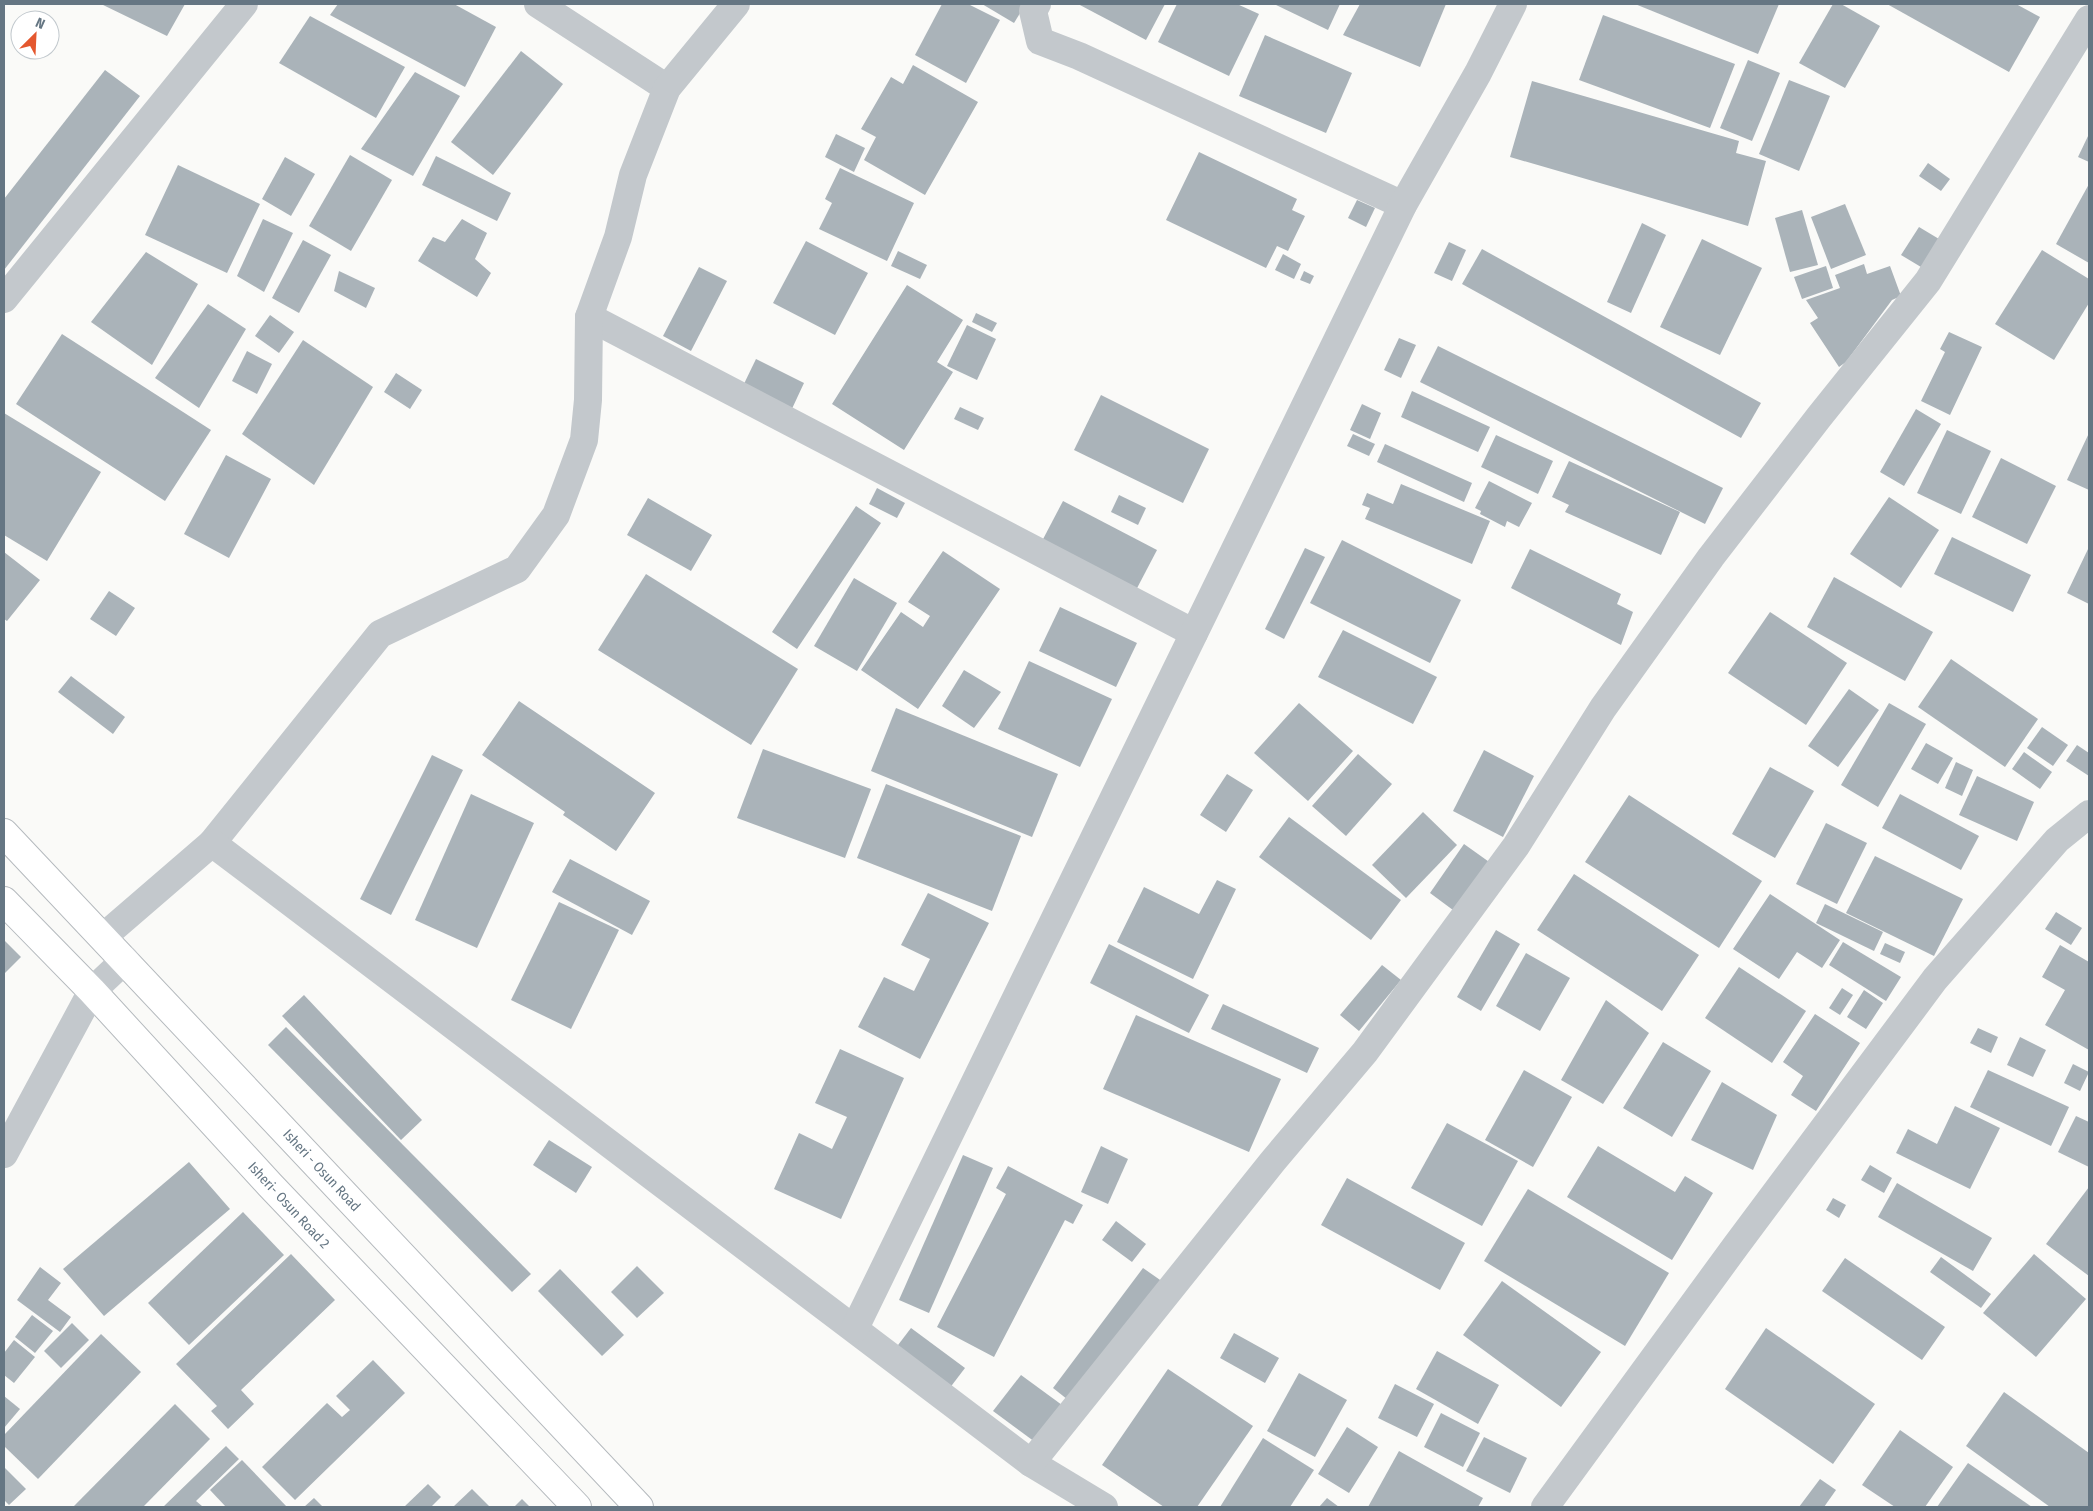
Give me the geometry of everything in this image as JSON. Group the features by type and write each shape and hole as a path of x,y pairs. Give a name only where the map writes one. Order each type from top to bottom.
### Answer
{"main road":[{"name":"Isheri - Osun Road","path":"4,833 639,1507"},
{"name":"Isheri- Osun Road 2","path":"4,901 92,991 270,1185 577,1507"}],"street":[{"path":"4,299 244,4"},
{"path":"538,4 667,88"},
{"path":"103,937 212,843 380,634 517,569 556,515 584,440 588,400 588,317 618,238 633,175 667,88 736,4"},
{"path":"1037,4 1033,11 1040,41 1080,56 1403,205"},
{"path":"855,1328 1403,205 1478,73 1513,4"},
{"path":"1032,1463 1273,1161 1366,1052 1516,846 1603,708 1706,565 1819,417 1928,281 2089,19"},
{"path":"588,317 1194,633"},
{"path":"1545,1507 1735,1246 1935,979 2057,840 2089,814"},
{"path":"212,843 1032,1463 1104,1507"},
{"path":"4,1154 92,991 125,960"}],"building":[{"path":"101,4 185,4 167,36"},
{"path":"338,4 454,4 496,27 465,87 330,15"},
{"path":"942,4 968,4 1000,20 966,83 915,55"},
{"path":"982,4 1023,4 1025,5 1014,23"},
{"path":"1078,4 1165,4 1146,40"},
{"path":"1177,4 1237,4 1259,14 1229,76 1158,42"},
{"path":"1274,4 1340,4 1328,30"},
{"path":"1360,4 1446,4 1420,67 1343,35"},
{"path":"1635,4 1779,4 1758,54"},
{"path":"1833,4 1841,4 1880,26 1845,88 1799,63"},
{"path":"1887,4 2016,4 2040,17 2009,72"},
{"path":"1603,15 1735,64 1710,128 1579,80"},
{"path":"310,16 405,67 376,118 279,63"},
{"path":"1265,35 1352,73 1326,133 1239,96"},
{"path":"521,51 563,84 493,175 451,142"},
{"path":"1748,60 1780,73 1752,141 1720,128"},
{"path":"913,65 978,102 925,195 864,160 876,137 861,129 891,77 903,84"},
{"path":"105,70 140,96 4,270 4,199"},
{"path":"415,72 460,96 413,176 361,149"},
{"path":"1789,80 1830,96 1799,171 1759,154"},
{"path":"1532,81 1739,141 1736,153 1766,161 1748,226 1510,157"},
{"path":"836,134 865,148 854,172 825,157"},
{"path":"2089,134 2089,162 2078,157"},
{"path":"1199,152 1297,199 1292,210 1305,216 1288,251 1277,246 1266,268 1166,220"},
{"path":"350,155 392,180 351,251 309,226"},
{"path":"436,156 511,193 497,221 422,185"},
{"path":"285,157 315,174 291,216 262,199"},
{"path":"1928,163 1950,179 1941,191 1919,176"},
{"path":"178,165 260,204 227,273 145,235"},
{"path":"840,168 914,203 887,261 819,229 832,203 825,199"},
{"path":"2089,184 2089,263 2056,244"},
{"path":"1357,200 1375,208 1366,227 1348,218"},
{"path":"1845,204 1866,255 1831,269 1811,217"},
{"path":"1802,210 1818,265 1790,272 1775,218"},
{"path":"263,219 293,233 264,292 237,276"},
{"path":"462,219 487,233 475,259 491,273 477,297 418,261 433,237 445,242"},
{"path":"1642,223 1666,235 1631,313 1607,302"},
{"path":"1919,227 1939,239 1921,267 1901,255"},
{"path":"1702,239 1762,268 1720,355 1660,327"},
{"path":"303,240 331,255 299,313 272,298"},
{"path":"806,241 868,273 835,335 773,303"},
{"path":"1449,242 1466,250 1452,281 1434,273"},
{"path":"1482,249 1761,403 1741,438 1462,284"},
{"path":"2042,250 2089,279 2089,303 2054,360 1995,324"},
{"path":"898,251 927,265 920,279 891,266"},
{"path":"146,252 198,284 152,365 91,322"},
{"path":"1283,254 1301,264 1294,279 1275,270"},
{"path":"1864,264 1867,274 1890,266 1901,296 1892,300 1846,362 1839,367 1810,323 1818,318 1806,300 1840,288 1835,275"},
{"path":"1826,266 1833,288 1802,299 1794,277"},
{"path":"699,267 727,281 691,351 663,336"},
{"path":"339,271 375,288 366,308 334,291"},
{"path":"1304,271 1314,276 1310,284 1300,280"},
{"path":"907,285 963,320 937,362 953,372 904,450 832,404"},
{"path":"208,304 246,329 199,408 155,378"},
{"path":"976,313 997,323 992,332 972,322"},
{"path":"270,315 294,332 279,353 255,336"},
{"path":"967,325 996,339 977,380 947,366"},
{"path":"1949,332 1982,347 1950,415 1921,401 1945,352 1940,349"},
{"path":"62,334 211,430 165,501 16,404"},
{"path":"1399,338 1416,345 1401,378 1384,370"},
{"path":"303,340 373,387 314,485 242,434"},
{"path":"1438,346 1723,488 1705,524 1420,382"},
{"path":"247,351 272,364 257,394 232,381"},
{"path":"756,359 804,383 790,413 741,390"},
{"path":"396,373 422,390 410,409 384,392"},
{"path":"1412,391 1490,427 1478,452 1401,417"},
{"path":"1101,395 1209,449 1183,503 1074,450"},
{"path":"1362,404 1381,413 1370,439 1350,430"},
{"path":"960,407 984,418 978,430 954,419"},
{"path":"1916,409 1941,424 1904,486 1880,472"},
{"path":"4,413 101,472 47,561 4,535"},
{"path":"1947,430 1991,451 1961,514 1917,493"},
{"path":"2089,433 2089,490 2067,480"},
{"path":"1353,434 1375,444 1369,456 1347,446"},
{"path":"1496,435 1553,461 1538,494 1481,467"},
{"path":"1385,444 1472,483 1464,502 1377,462"},
{"path":"226,455 271,479 229,558 184,534"},
{"path":"2001,458 2056,486 2027,544 1972,517"},
{"path":"1569,461 1680,512 1661,555 1565,512 1569,505 1552,497"},
{"path":"1489,481 1532,503 1519,527 1507,521 1505,527 1480,514 1481,511 1475,508"},
{"path":"1401,484 1490,521 1472,564 1365,519 1370,508 1362,505 1367,493 1393,504"},
{"path":"877,488 905,503 897,518 869,504"},
{"path":"1119,495 1146,508 1138,525 1111,512"},
{"path":"1889,497 1939,530 1901,588 1850,554"},
{"path":"648,498 712,535 691,571 627,535"},
{"path":"1063,501 1157,550 1135,592 1041,543"},
{"path":"856,506 881,523 797,649 772,632"},
{"path":"1952,537 2031,575 2013,612 1934,574"},
{"path":"1342,540 1461,600 1430,663 1310,603"},
{"path":"2089,547 2089,604 2067,593"},
{"path":"1305,548 1325,557 1284,639 1265,629"},
{"path":"1530,549 1621,594 1617,604 1633,612 1621,645 1511,588"},
{"path":"943,551 1000,589 918,709 861,670 901,612 923,627 930,616 908,602"},
{"path":"4,552 40,580 7,621 4,619"},
{"path":"646,574 798,669 751,745 598,650"},
{"path":"1834,577 1933,632 1905,681 1807,627"},
{"path":"854,578 897,603 857,671 814,646"},
{"path":"109,591 135,608 116,636 90,619"},
{"path":"1060,607 1137,643 1116,687 1039,651"},
{"path":"1770,612 1847,663 1806,725 1728,673"},
{"path":"1343,630 1437,677 1413,724 1318,677"},
{"path":"1951,659 2038,719 2005,767 1918,707"},
{"path":"1029,661 1112,699 1080,767 998,729"},
{"path":"964,670 1001,692 974,728 942,706"},
{"path":"71,676 125,717 113,734 58,692"},
{"path":"1849,689 1879,710 1838,767 1808,746"},
{"path":"519,701 655,793 616,851 563,815 565,812 482,755"},
{"path":"1299,703 1353,751 1308,801 1254,753"},
{"path":"1889,703 1926,724 1878,807 1841,785"},
{"path":"896,708 1058,774 1032,837 871,771"},
{"path":"2042,727 2068,745 2053,766 2027,748"},
{"path":"1926,743 1953,758 1938,784 1911,769"},
{"path":"2077,745 2089,753 2089,776 2066,761"},
{"path":"763,749 871,789 845,858 737,818"},
{"path":"1484,750 1534,776 1503,837 1453,811"},
{"path":"2024,752 2052,772 2040,789 2012,769"},
{"path":"1358,754 1392,784 1346,836 1312,806"},
{"path":"432,755 463,770 391,915 360,899"},
{"path":"1956,762 1973,770 1962,796 1945,788"},
{"path":"1770,767 1814,791 1775,858 1732,834"},
{"path":"1227,774 1253,790 1226,832 1200,815"},
{"path":"1977,776 2034,802 2017,841 1959,815"},
{"path":"886,784 1021,836 992,911 857,858"},
{"path":"471,794 534,823 477,948 415,920"},
{"path":"1900,794 1979,836 1961,870 1882,828"},
{"path":"1629,795 1762,881 1719,948 1585,862"},
{"path":"1423,812 1457,845 1406,898 1372,865"},
{"path":"1289,817 1401,900 1371,940 1259,857"},
{"path":"1826,823 1867,843 1837,904 1796,884"},
{"path":"1464,844 1492,864 1457,913 1430,893"},
{"path":"1875,856 1963,899 1934,956 1846,913"},
{"path":"570,859 650,901 632,935 552,892"},
{"path":"1574,874 1699,955 1662,1011 1537,930"},
{"path":"1217,880 1236,889 1193,979 1117,942 1144,887 1199,914"},
{"path":"928,893 989,923 920,1059 858,1027 884,977 914,991 930,959 901,945"},
{"path":"1770,894 1840,940 1822,968 1797,952 1779,979 1733,949"},
{"path":"559,902 619,930 571,1029 511,1000"},
{"path":"1825,904 1883,932 1874,951 1816,923"},
{"path":"2056,912 2082,928 2071,945 2045,929"},
{"path":"1496,930 1520,944 1481,1011 1457,997"},
{"path":"4,940 21,957 4,974"},
{"path":"1843,942 1901,977 1886,1001 1829,965"},
{"path":"1885,943 1905,952 1900,963 1880,954"},
{"path":"1109,944 1209,995 1189,1033 1090,983"},
{"path":"2060,945 2089,962 2089,1050 2045,1025 2065,990 2042,977"},
{"path":"1526,953 1570,978 1540,1031 1496,1006"},
{"path":"1382,965 1401,980 1359,1031 1340,1015"},
{"path":"1739,967 1806,1011 1772,1063 1705,1018"},
{"path":"1842,988 1853,995 1840,1015 1829,1008"},
{"path":"1864,990 1883,1003 1866,1029 1847,1017"},
{"path":"304,995 422,1120 401,1140 282,1016"},
{"path":"1606,1000 1649,1033 1603,1104 1561,1080"},
{"path":"1223,1004 1319,1048 1307,1073 1211,1029"},
{"path":"1815,1014 1860,1043 1816,1111 1791,1095 1803,1076 1783,1062"},
{"path":"1136,1015 1281,1079 1249,1152 1103,1089"},
{"path":"286,1027 531,1274 512,1292 268,1045"},
{"path":"1978,1028 1998,1037 1991,1053 1970,1043"},
{"path":"2020,1037 2046,1050 2033,1077 2007,1065"},
{"path":"1663,1042 1711,1071 1672,1137 1623,1108"},
{"path":"840,1049 904,1078 841,1219 774,1189 799,1133 832,1149 847,1117 815,1103"},
{"path":"2073,1064 2089,1072 2080,1091 2064,1083"},
{"path":"1524,1070 1572,1097 1533,1167 1485,1140"},
{"path":"1988,1070 2069,1107 2051,1146 1970,1107"},
{"path":"1722,1082 1777,1115 1753,1170 1691,1140"},
{"path":"1955,1106 2000,1128 1970,1189 1896,1153 1908,1129 1937,1144"},
{"path":"2076,1116 2089,1122 2089,1167 2058,1152"},
{"path":"1447,1123 1518,1161 1482,1226 1411,1188"},
{"path":"549,1140 592,1167 576,1193 533,1165"},
{"path":"1101,1146 1128,1159 1108,1204 1081,1192"},
{"path":"1598,1146 1675,1192 1685,1176 1713,1193 1672,1260 1567,1197"},
{"path":"963,1155 993,1168 929,1313 899,1300"},
{"path":"189,1162 230,1209 104,1316 63,1269"},
{"path":"1870,1165 1892,1178 1884,1193 1861,1180"},
{"path":"1008,1166 1083,1205 1073,1224 1065,1220 994,1357 937,1327 1006,1194 996,1188"},
{"path":"1347,1178 1465,1243 1440,1290 1321,1225"},
{"path":"1897,1183 1992,1238 1973,1271 1878,1217"},
{"path":"2089,1187 2089,1276 2046,1244"},
{"path":"1528,1189 1669,1273 1625,1346 1484,1261"},
{"path":"1833,1198 1846,1205 1839,1218 1826,1210"},
{"path":"243,1212 284,1255 189,1345 148,1303"},
{"path":"1116,1221 1146,1244 1132,1262 1102,1240"},
{"path":"291,1254 335,1300 241,1390 254,1404 228,1429 211,1411 217,1406 176,1364"},
{"path":"2034,1254 2086,1299 2036,1357 1983,1313"},
{"path":"1941,1257 1991,1294 1981,1308 1930,1272"},
{"path":"1845,1258 1945,1327 1922,1360 1822,1291"},
{"path":"637,1266 664,1293 637,1318 611,1292"},
{"path":"40,1267 61,1283 48,1300 71,1317 60,1332 17,1300"},
{"path":"1143,1268 1163,1282 1072,1403 1053,1388"},
{"path":"560,1269 624,1335 602,1356 538,1291"},
{"path":"1502,1281 1601,1352 1561,1407 1463,1335"},
{"path":"32,1315 53,1331 35,1353 15,1337"},
{"path":"72,1323 89,1340 61,1368 44,1351"},
{"path":"911,1328 965,1368 949,1389 895,1349"},
{"path":"1766,1328 1875,1404 1833,1464 1725,1389"},
{"path":"1234,1333 1279,1358 1265,1383 1220,1358"},
{"path":"101,1334 141,1372 38,1479 4,1446 4,1435"},
{"path":"14,1340 35,1357 14,1383 4,1375 4,1353"},
{"path":"1437,1351 1499,1385 1478,1424 1416,1389"},
{"path":"373,1360 405,1393 295,1500 262,1467 327,1403 342,1417 350,1410 336,1396"},
{"path":"1168,1369 1253,1426 1197,1507 1164,1507 1102,1465"},
{"path":"1299,1373 1347,1400 1315,1457 1267,1431"},
{"path":"1021,1375 1062,1405 1035,1442 993,1411"},
{"path":"1395,1384 1434,1404 1417,1437 1378,1418"},
{"path":"2004,1392 2089,1453 2089,1507 2050,1507 1966,1446"},
{"path":"4,1396 20,1409 4,1428"},
{"path":"175,1404 210,1439 143,1507 73,1507"},
{"path":"1441,1413 1480,1433 1463,1467 1424,1447"},
{"path":"1347,1427 1378,1447 1349,1493 1318,1474"},
{"path":"1900,1430 1953,1467 1925,1507 1895,1507 1862,1485"},
{"path":"1484,1437 1527,1458 1510,1493 1466,1471"},
{"path":"1263,1438 1314,1470 1290,1507 1220,1507"},
{"path":"226,1446 239,1459 196,1501 202,1506 163,1507"},
{"path":"1399,1451 1483,1498 1478,1507 1368,1507"},
{"path":"242,1460 287,1507 226,1507 210,1490"},
{"path":"1968,1463 2032,1507 1937,1507"},
{"path":"4,1467 26,1489 9,1505 4,1500"},
{"path":"1820,1479 1836,1490 1824,1507 1799,1507"},
{"path":"428,1484 441,1497 431,1507 404,1507"},
{"path":"472,1489 490,1507 453,1507"},
{"path":"314,1498 323,1507 304,1507"},
{"path":"1327,1498 1339,1507 1319,1507"},
{"path":"522,1499 530,1507 514,1507"}]}
